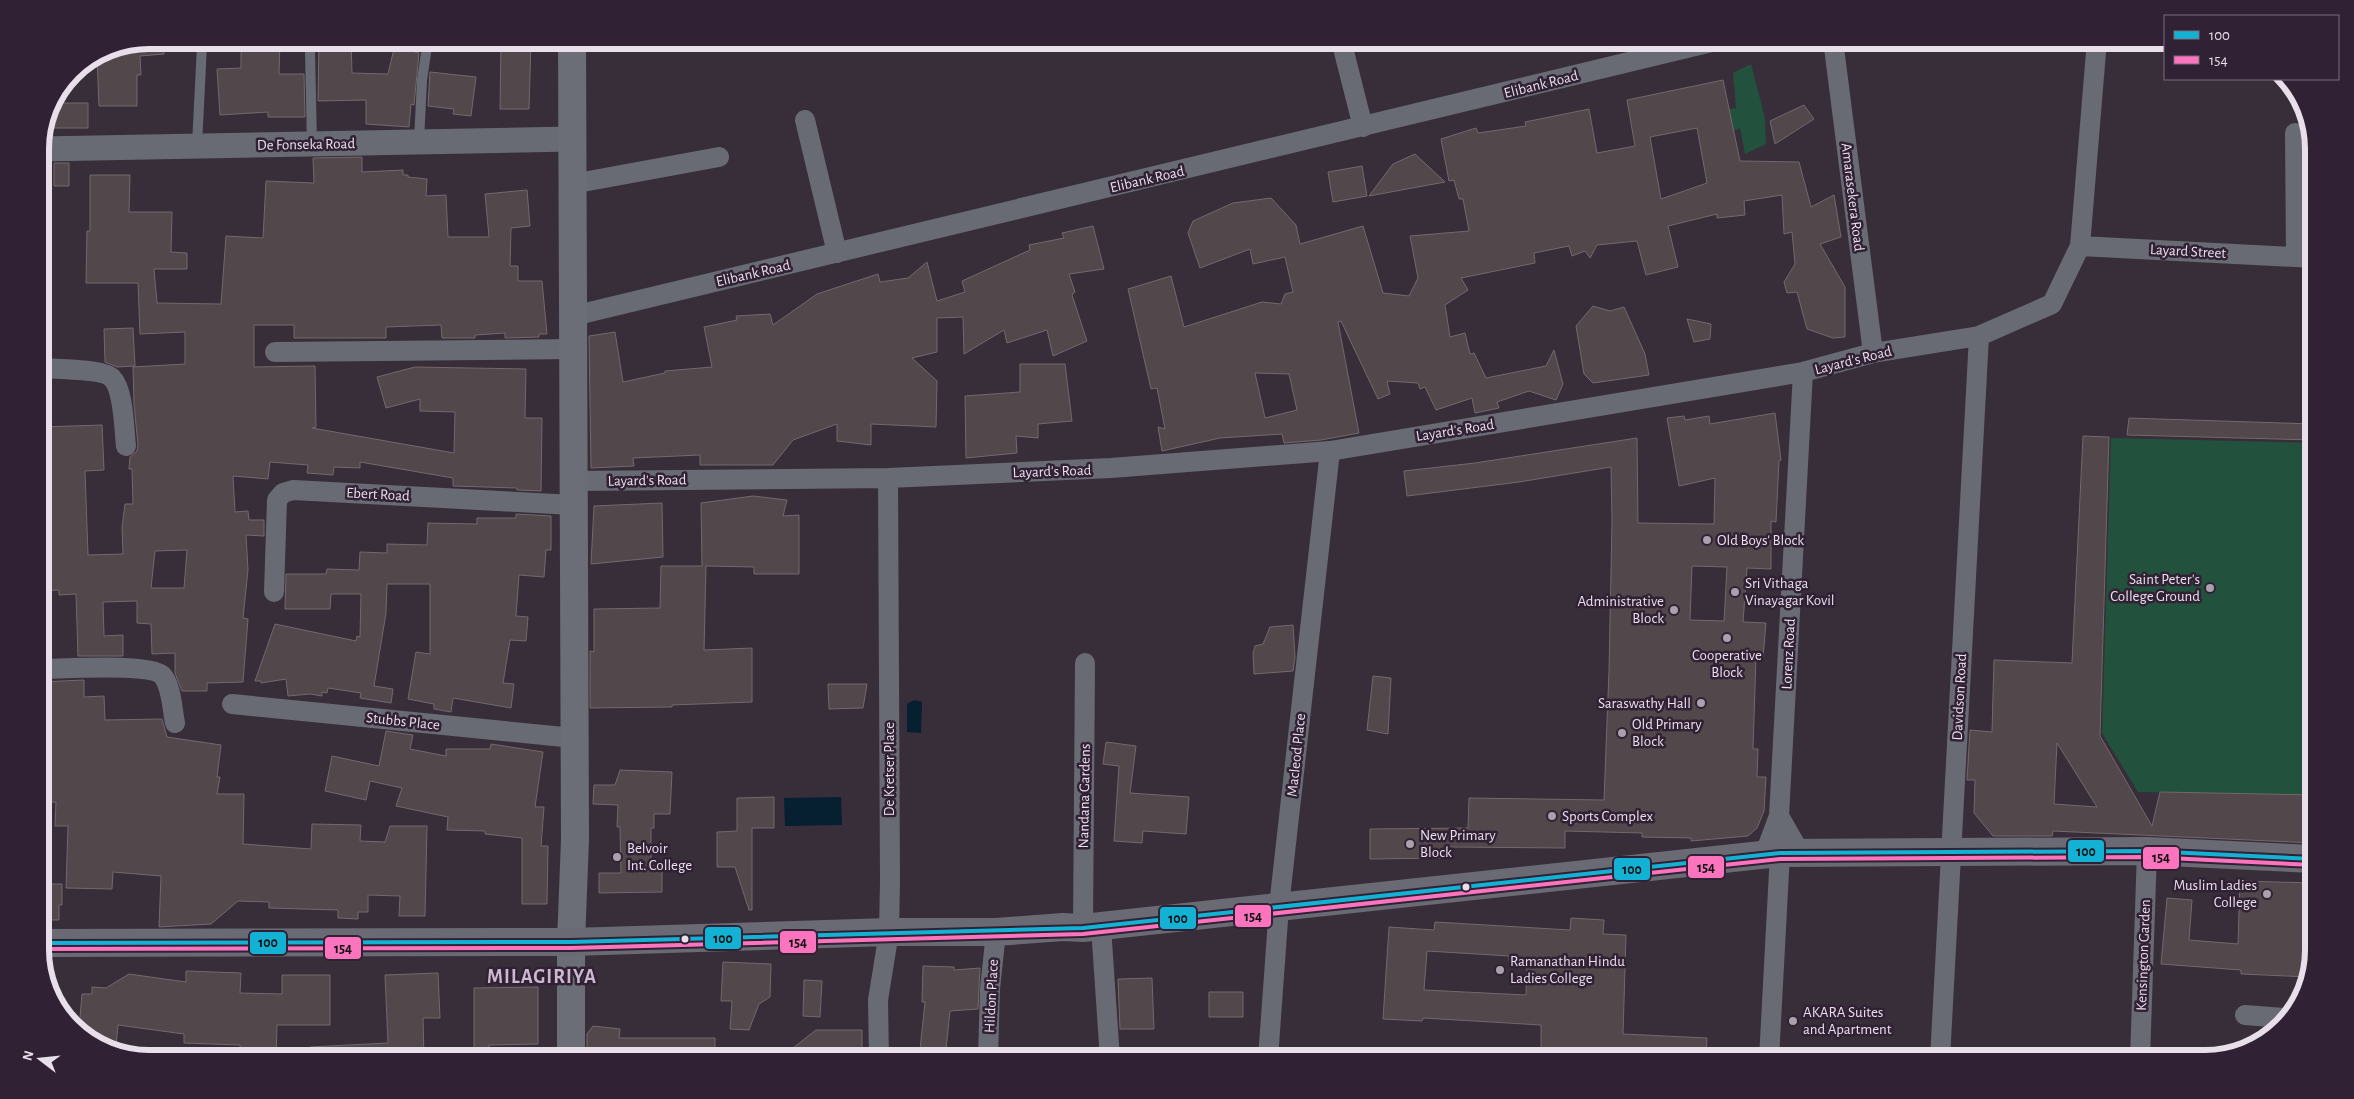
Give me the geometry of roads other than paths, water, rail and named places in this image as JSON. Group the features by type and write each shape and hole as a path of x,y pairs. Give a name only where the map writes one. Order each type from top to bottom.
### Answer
{"highway":[{"path":"49,943 571,942 889,932 996,932 1063,927 1092,927 1782,854 1951,850 2147,851 2305,859"}],"main road":[{"path":"571,1050 571,942 575,840 572,49"}],"street":[{"path":"1342,49 1363,127"},
{"name":"Elibank Road","path":"573,316 1363,127 1663,49"},
{"name":"Amarasekera Road","path":"1834,49 1873,353"},
{"name":"Layard's Road","path":"573,493 1111,468 1330,451 1803,372 1873,353 1979,336 2052,304 2080,246 2096,49"},
{"path":"805,120 837,253"},
{"name":"Layard Street","path":"2080,246 2305,258 2296,133"},
{"name":"De Fonseka Road","path":"49,149 572,139"},
{"path":"572,184 718,157"},
{"name":"Davidson Road","path":"1940,1050 1979,336"},
{"path":"275,352 573,349"},
{"path":"49,369 100,373 111,376 118,386 126,446"},
{"name":"Lorenz Road","path":"1770,1050 1782,854 1780,816 1803,372"},
{"name":"Macleod Place","path":"1269,1050 1279,906 1330,451"},
{"name":"De Kretser Place","path":"879,1050 878,1000 889,932 888,478"},
{"name":"Ebert Road","path":"274,592 277,500 283,493 293,490 573,493"},
{"name":"Nandana Gardens","path":"1085,663 1092,927 1109,1050"},
{"path":"49,669 133,668 155,670 163,676 168,686 175,723"},
{"name":"Stubbs Place","path":"232,704 574,738"},
{"path":"1780,816 1782,854"},
{"name":"Kensington Garden","path":"2140,1050 2147,851"},
{"name":"Hildon Place","path":"988,1050 990,989 996,932"},
{"path":"2245,1015 2278,1018"}],"lane":[{"path":"197,146 202,49"},
{"path":"419,142 422,80 427,49"},
{"path":"310,50 312,144"}],"water":[{"path":"914,700 922,702 921,733 907,732 907,704"},
{"path":"841,797 842,825 785,826 784,798"}],"place":[{"name":"Old Boys' Block","path":"1707,540"},
{"name":"Saint Peter's College Ground","path":"2210,588"},
{"name":"Sri Vithaga Vinayagar Kovil","path":"1735,592"},
{"name":"Administrative Block","path":"1674,610"},
{"name":"Cooperative Block","path":"1727,638"},
{"name":"Saraswathy Hall","path":"1701,703"},
{"name":"Old Primary Block","path":"1622,733"},
{"name":"Sports Complex","path":"1552,816"},
{"name":"New Primary Block","path":"1410,844"},
{"name":"Belvoir Int. College","path":"617,857"},
{"name":"Muslim Ladies College","path":"2267,894"},
{"name":"Ramanathan Hindu Ladies College","path":"1500,970"},
{"name":"AKARA Suites and Apartment","path":"1793,1021"}],"district":[{"name":"MILAGIRIYA","path":"542,976"}]}
